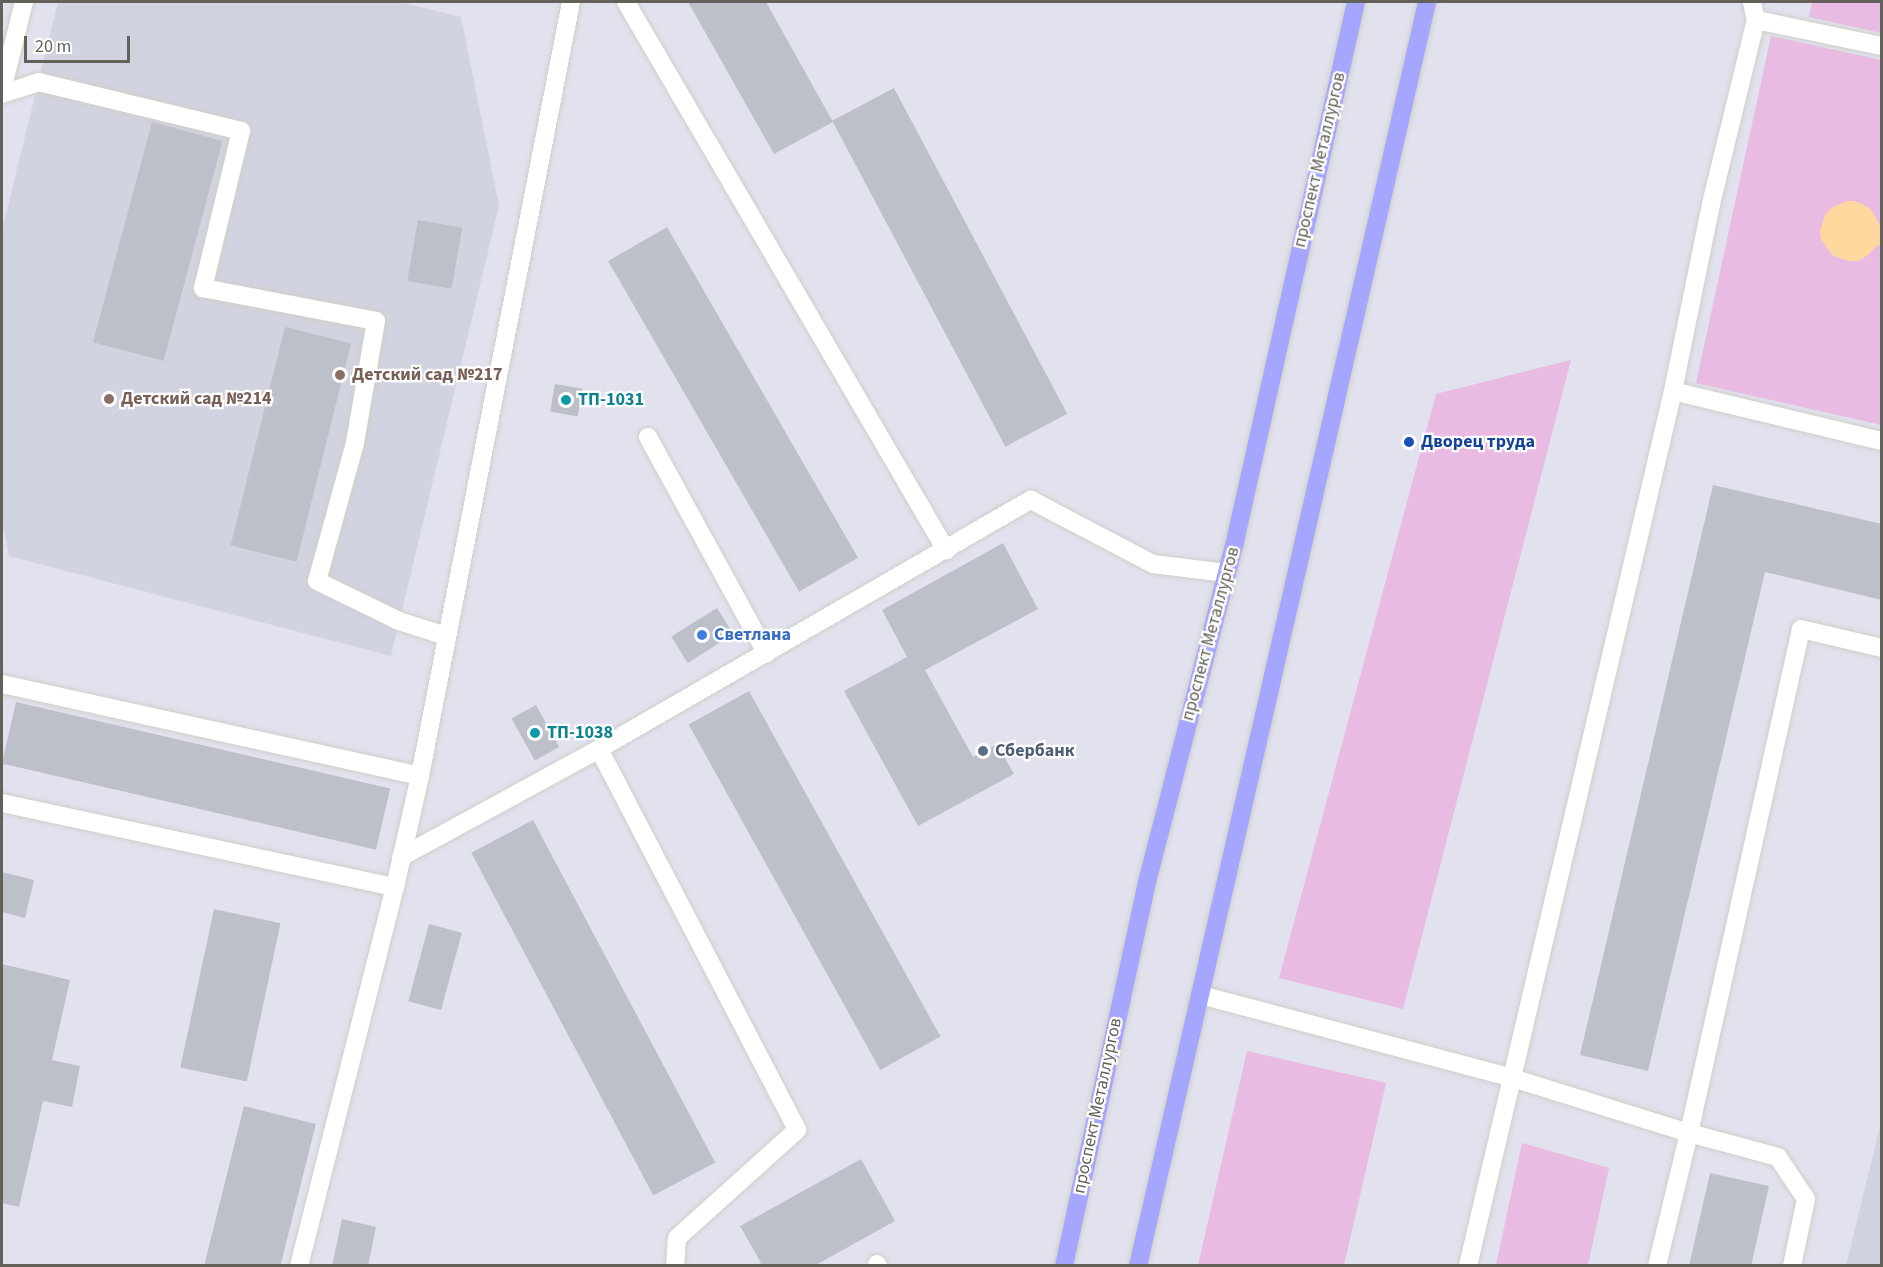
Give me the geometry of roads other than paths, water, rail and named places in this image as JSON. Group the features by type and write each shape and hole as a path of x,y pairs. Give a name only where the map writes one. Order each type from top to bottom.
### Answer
{"main road":[{"name":"проспект Металлургов","path":"1064,1266 1147,882 1236,537 1356,2"},
{"path":"1138,1266 1427,2"}],"lane":[{"path":"24,2 2,92 39,82 241,131 202,288 376,321 355,442 316,581 399,621 446,636"},
{"path":"299,1266 395,887 420,776 571,2"},
{"path":"626,2 946,550"},
{"path":"1468,1266 1673,391 1711,204 1755,20 1752,2"},
{"path":"1755,20 1881,46"},
{"path":"1673,391 1881,441"},
{"path":"648,437 767,654"},
{"path":"401,857 767,654 1031,500 1153,564 1226,573"},
{"path":"1658,1266 1801,629 1881,648"},
{"path":"2,684 420,776"},
{"path":"599,749 797,1130 677,1238 675,1266"},
{"path":"2,803 395,887"},
{"path":"1201,995 1512,1078 1689,1133 1778,1157 1806,1199 1792,1266"}],"place":[{"name":"Детский сад №217","path":"340,375"},
{"name":"Детский сад №214","path":"109,399"},
{"name":"ТП-1031","path":"566,400"},
{"name":"Дворец труда","path":"1409,442"},
{"name":"Светлана","path":"702,635"},
{"name":"ТП-1038","path":"535,733"},
{"name":"Сбербанк","path":"983,751"}]}
